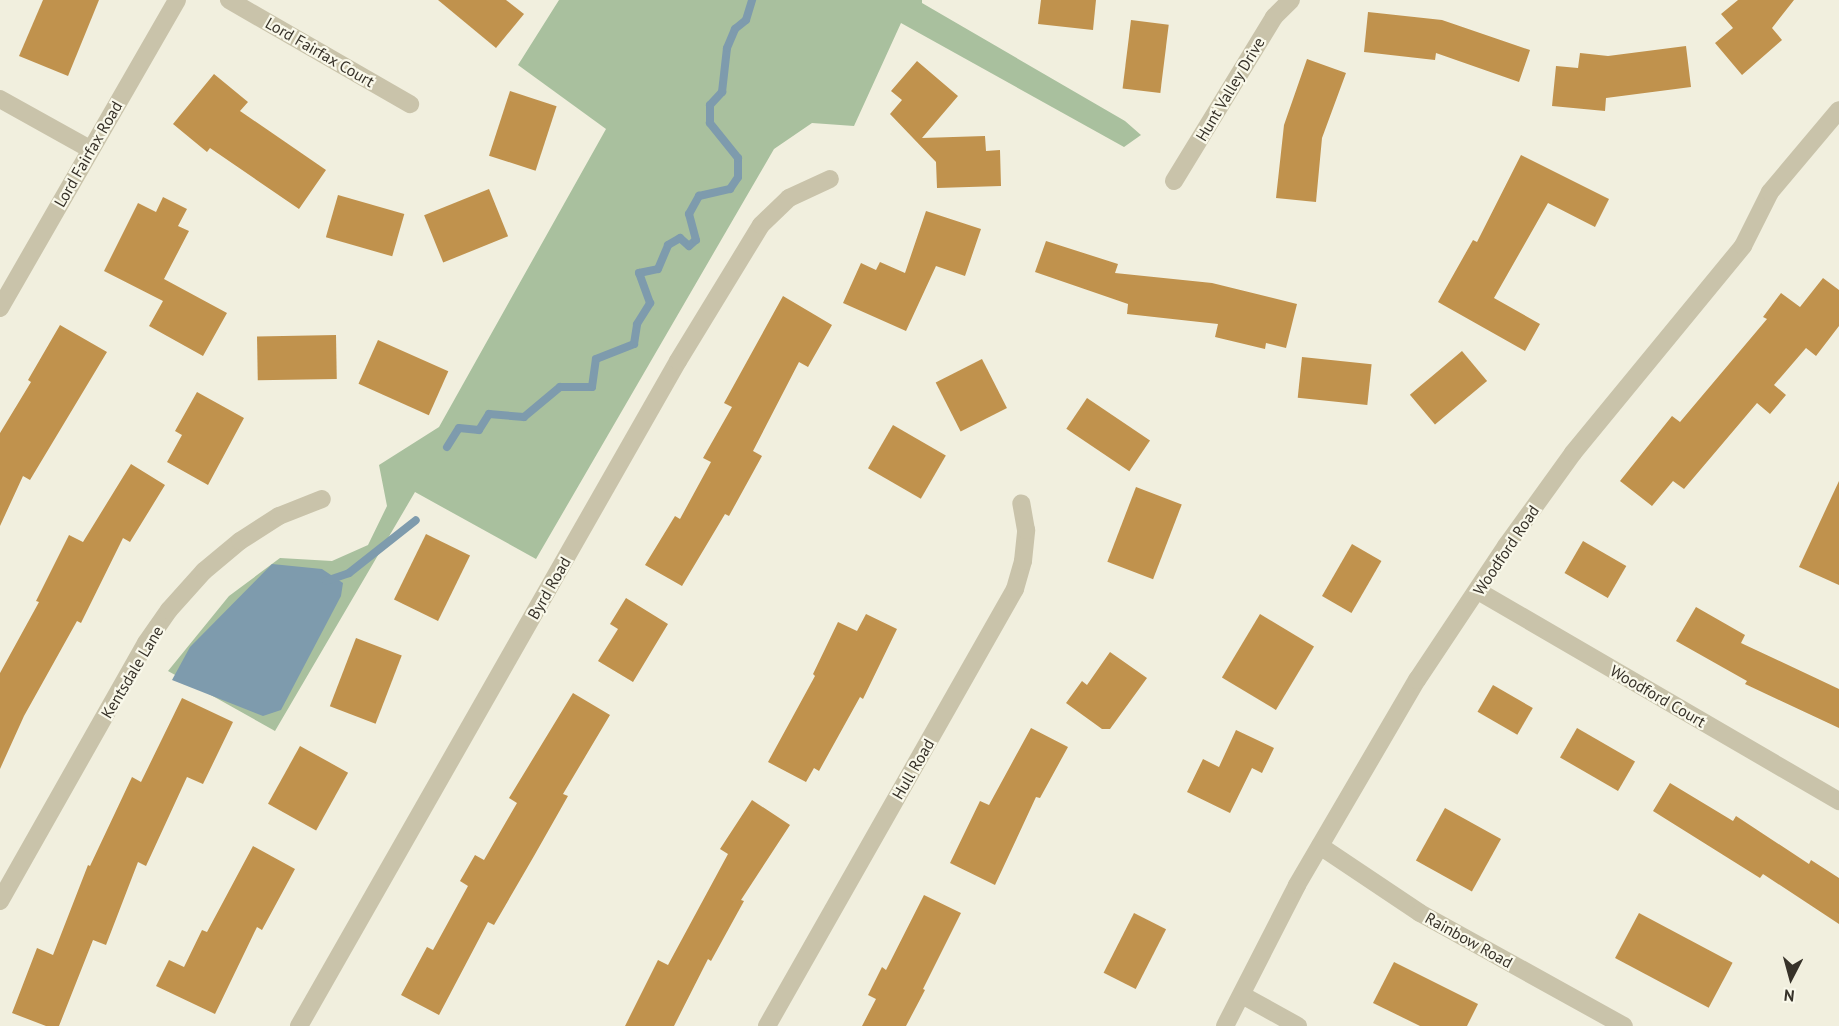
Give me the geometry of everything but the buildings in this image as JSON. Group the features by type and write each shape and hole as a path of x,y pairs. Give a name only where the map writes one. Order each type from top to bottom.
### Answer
{"street":[{"name":"Lord Fairfax Road","path":"0,308 177,0"},
{"name":"Lord Fairfax Court","path":"229,0 410,104"},
{"name":"Hunt Valley Drive","path":"1174,181 1274,17 1291,0"},
{"path":"0,99 90,150"},
{"name":"Woodford Road","path":"1225,1026 1297,885 1417,680 1506,546 1573,453 1743,246 1770,192 1839,110"},
{"name":"Byrd Road","path":"299,1026 678,361 761,225 789,198 830,179"},
{"name":"Kentsdale Lane","path":"0,901 146,643 169,610 204,571 240,541 279,516 322,499"},
{"name":"Hull Road","path":"767,1026 1015,589 1023,561 1026,530 1021,503"},
{"name":"Woodford Court","path":"1478,591 1839,801"},
{"name":"Rainbow Road","path":"1320,846 1420,913 1624,1026"},
{"path":"1242,995 1298,1026"}],"green space":[{"path":"559,0 922,0 922,3 1125,121 1141,135 1124,147 901,23 854,126 812,123 774,149 536,559 415,492 275,731 168,671 229,596 280,558 332,561 368,545 387,506 379,465 439,427 606,129 518,65"}],"water":[{"path":"272,564 322,569 343,583 341,596 281,710 263,716 172,680 190,647"}],"waterway":[{"path":"447,447 459,428 479,430 489,414 524,417 560,387 592,387 596,359 634,344 637,324 650,303 639,273 658,269 668,245 680,238 689,246 696,240 689,214 699,196 730,189 738,177 738,158 710,123 710,105 722,92 727,48 735,29 746,20 752,0"},
{"path":"326,581 349,573 416,520"}]}
